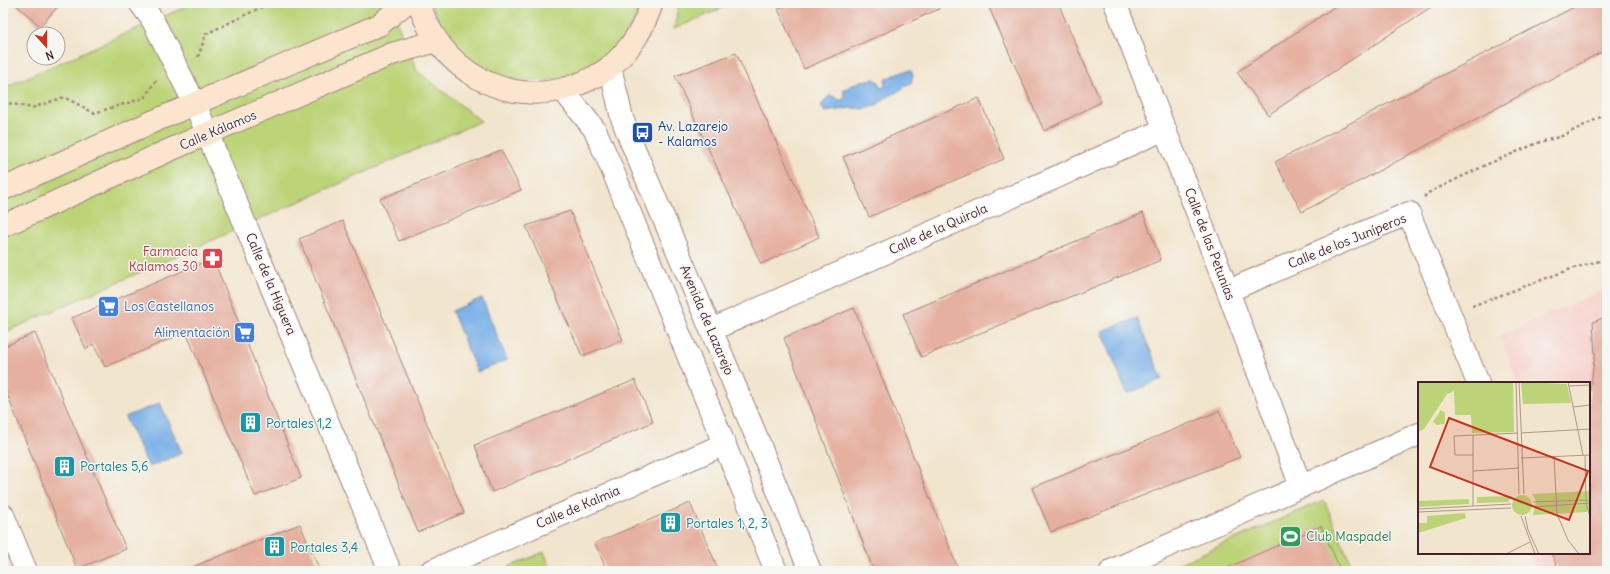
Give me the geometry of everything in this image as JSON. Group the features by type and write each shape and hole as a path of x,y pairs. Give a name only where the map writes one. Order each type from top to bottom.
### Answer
{"main road":[{"path":"3,189 152,122 379,25 406,3"},
{"path":"419,3 423,19 436,41 455,62 485,82 505,89 534,93 562,90 588,81 610,67 633,42 644,25 652,3"},
{"name":"Calle Kálamos","path":"3,226 165,152 392,54 436,41"}],"street":[{"name":"Calle de la Higuera","path":"140,3 152,19 195,104 390,571"},
{"name":"Calle de las Petunias","path":"1115,3 1228,291 1301,487"},
{"name":"Avenida de Lazarejo","path":"610,67 622,118 630,139 711,330 810,571"},
{"path":"562,90 595,130 612,168 776,571"},
{"name":"Calle de la Quirola","path":"711,330 1165,129"},
{"name":"Calle de los Juníperos","path":"1228,291 1410,214 1478,382"},
{"path":"1111,571 1418,434"},
{"name":"Calle de Kalmia","path":"431,571 725,444"},
{"path":"3,515 26,571"}],"path":[{"path":"3,102 32,108 64,97 94,113 144,98 158,77 196,61 206,34 264,6 265,3"},
{"path":"1410,214 1428,193 1488,164 1540,142 1562,136 1607,114"},
{"path":"1450,315 1571,268 1607,259"}],"shaded area":[{"path":"1607,287 1607,571 1537,571 1529,554 1590,554 1590,382 1518,382 1500,335 1590,296"}],"green space":[{"path":"194,3 389,3 417,71 481,121 3,333 3,88 52,66 66,66 66,60"},
{"path":"430,3 640,3 637,16 616,47 585,70 548,81 510,79 475,63 446,37"},
{"path":"679,3 734,3 674,29"},
{"name":"Club Maspadel","path":"1324,500 1354,571 1162,571"},
{"path":"544,552 552,571 510,571 509,567"}],"water":[{"path":"905,71 911,71 913,75 911,83 885,98 877,105 866,109 851,108 825,112 821,106 831,95 840,100 845,99 843,90 861,81 874,79 879,82 880,88 885,87 885,79"},
{"path":"482,298 507,360 477,372 452,311"},
{"path":"1137,318 1162,379 1127,394 1102,331"},
{"path":"160,403 182,453 149,467 125,417"}],"building":[{"path":"14,3 61,3 40,26"},
{"path":"791,3 936,3 939,9 804,69 778,9"},
{"path":"987,3 1058,3 1101,102 1044,131"},
{"path":"1340,3 1437,3 1268,115 1237,72"},
{"path":"1582,3 1607,3 1607,49 1302,212 1275,162"},
{"path":"736,53 819,237 761,264 675,76"},
{"path":"979,98 1004,159 869,217 843,157"},
{"path":"501,150 521,190 399,241 380,199"},
{"path":"570,211 623,340 582,356 526,226"},
{"path":"1143,213 1161,260 921,357 903,314"},
{"path":"343,221 464,513 418,532 299,239"},
{"name":"Portales 1,2","path":"213,258 301,478 255,496 186,332 105,367 93,344 86,349 72,318"},
{"path":"854,308 959,571 874,571 784,338"},
{"path":"1607,316 1607,571 1559,571 1551,554 1590,554 1590,389 1595,355 1593,322"},
{"name":"Portales 5,6","path":"35,333 126,549 77,569 3,384 3,347"},
{"path":"635,380 653,422 492,492 475,445"},
{"path":"1219,411 1240,457 1051,532 1032,488"},
{"name":"Portales 1, 2, 3","path":"690,503 719,571 607,571 595,543"},
{"name":"Portales 3,4","path":"300,524 320,571 182,571"},
{"path":"1321,526 1341,571 1220,571"}],"place":[{"name":"Av. Lazarejo - Kalamos","path":"643,133"},
{"name":"Farmacia Kalamos 30","path":"213,258"},
{"name":"Los Castellanos","path":"109,306"},
{"name":"Alimentación","path":"245,332"},
{"name":"Portales 1,2","path":"251,423"},
{"name":"Portales 5,6","path":"64,466"},
{"name":"Portales 1, 2, 3","path":"670,523"},
{"name":"Club Maspadel","path":"1291,536"},
{"name":"Portales 3,4","path":"275,547"}]}
